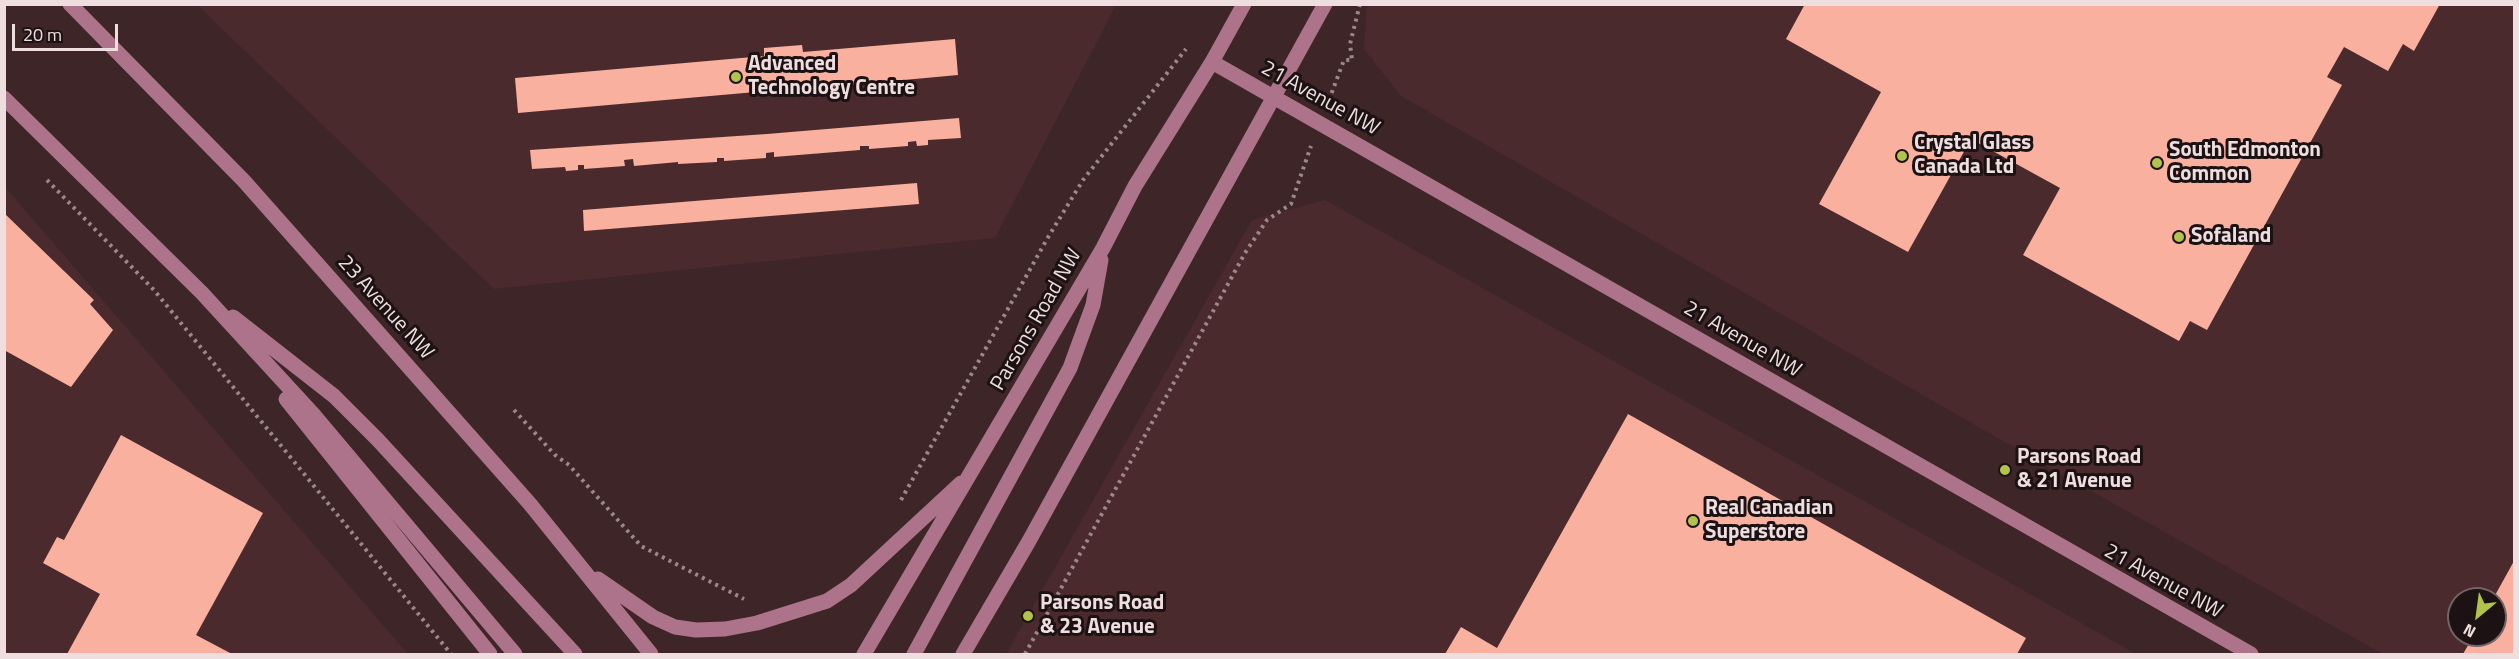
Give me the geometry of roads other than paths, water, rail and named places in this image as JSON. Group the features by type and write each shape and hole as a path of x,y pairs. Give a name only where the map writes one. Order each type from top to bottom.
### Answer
{"main road":[{"name":"23 Avenue NW","path":"70,4 244,181 488,454 651,654"},
{"name":"Parsons Road NW","path":"864,654 974,471 1103,248 1135,186 1212,62 1244,4"},
{"path":"970,654 1029,541 1325,4"},
{"name":"21 Avenue NW","path":"1212,62 2251,654"},
{"path":"4,98 202,293 314,415 515,654"},
{"path":"914,654 1070,368 1093,305 1103,248"},
{"path":"202,293 490,654"},
{"path":"202,293 341,403 431,495 575,654"},
{"path":"583,568 653,617 675,627 696,630 725,629 757,623 827,601 852,585 974,471"},
{"path":"963,654 1029,541"}],"place":[{"name":"Advanced Technology Centre","path":"736,77"},
{"name":"Crystal Glass Canada Ltd","path":"1902,156"},
{"name":"South Edmonton Common","path":"2157,163"},
{"name":"Sofaland","path":"2179,237"},
{"name":"Parsons Road & 21 Avenue","path":"2005,470"},
{"name":"Real Canadian Superstore","path":"1693,521"},
{"name":"Parsons Road & 23 Avenue","path":"1028,616"}]}
